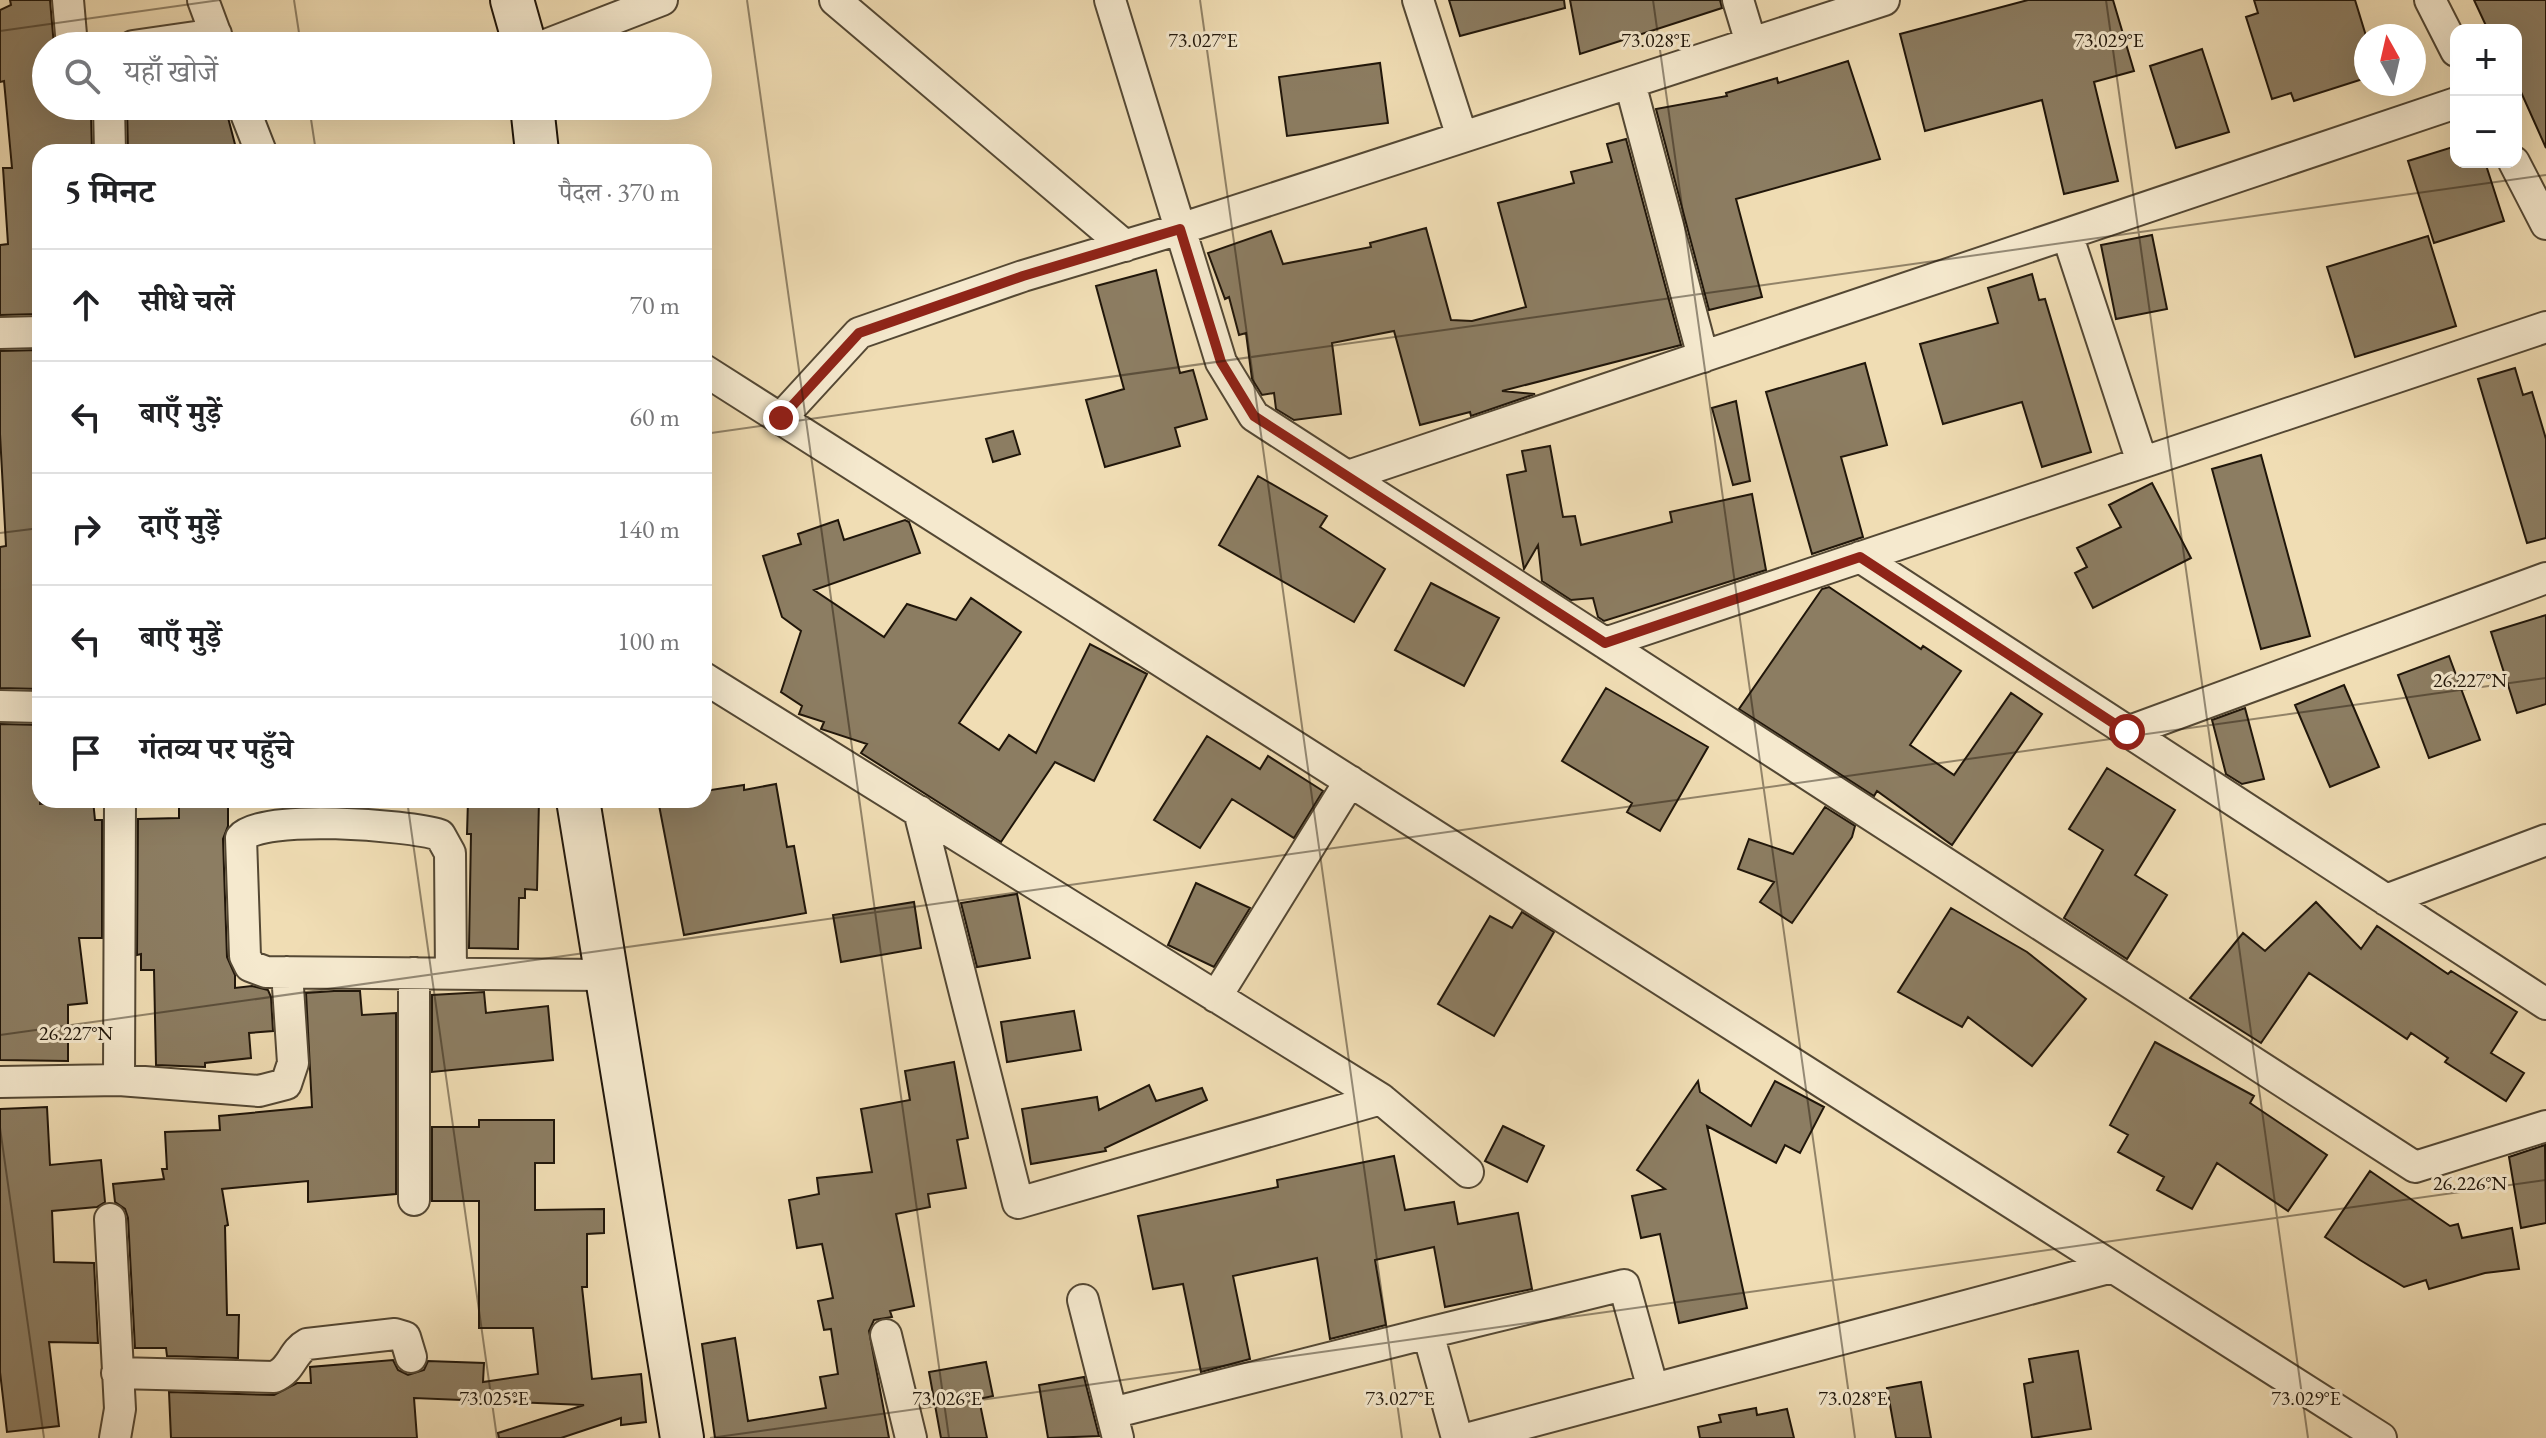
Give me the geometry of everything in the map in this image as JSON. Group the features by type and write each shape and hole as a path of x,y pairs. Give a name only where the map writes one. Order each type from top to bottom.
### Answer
{"street":[{"path":"68,0 71,32"},
{"path":"203,0 215,32"},
{"path":"512,0 521,32"},
{"path":"579,32 662,0"},
{"path":"835,0 1125,246"},
{"path":"1110,0 1221,362 1254,416 2415,1167 2546,1126"},
{"path":"1418,0 1462,137"},
{"path":"1738,0 1751,43"},
{"path":"781,418 859,333 1023,276 1180,229 1884,0"},
{"path":"2430,0 2450,39"},
{"path":"1630,83 1703,357"},
{"path":"1348,476 2450,105"},
{"path":"109,120 110,144"},
{"path":"248,120 258,144"},
{"path":"534,120 536,144"},
{"path":"2517,168 2546,224"},
{"path":"2067,234 2142,462"},
{"path":"1605,643 2546,327"},
{"path":"0,333 32,332"},
{"path":"712,375 2381,1438"},
{"path":"1860,557 2546,1004"},
{"path":"2127,732 2546,578"},
{"path":"712,683 1381,1099 1468,1172"},
{"path":"0,706 32,707"},
{"path":"1216,997 1350,781"},
{"path":"119,1080 120,808"},
{"path":"579,808 682,1438"},
{"path":"451,973 447,844 440,835 403,814 284,811 246,832 238,846 247,962 266,972 605,975"},
{"path":"919,811 1018,1203 1381,1099"},
{"path":"2386,900 2546,840"},
{"path":"0,1082 119,1080 259,1091 286,1084 293,1063 287,972"},
{"path":"414,973 414,1200"},
{"path":"110,1219 120,1409 115,1438"},
{"path":"1470,1438 2112,1267"},
{"path":"1083,1300 1115,1426 1428,1333 1624,1285 1653,1389"},
{"path":"1428,1333 1457,1438"},
{"path":"117,1373 274,1377 285,1371 297,1351 307,1344 395,1334 405,1337 411,1357"},
{"path":"886,1335 911,1438"}],"building":[{"path":"10,0 50,0 53,32 32,32 32,120 91,120 92,144 32,144 32,314 0,315 0,245 8,244 3,168 12,168 4,81 0,82 0,10 11,5"},
{"path":"1449,0 1564,0 1565,8 1460,36"},
{"path":"1570,0 1720,0 1722,8 1580,54"},
{"path":"2028,0 2113,0 2134,71 2094,82 2118,181 2064,194 2042,100 1925,131 1900,34"},
{"path":"2254,0 2355,0 2362,24 2354,24 2354,82 2294,101 2291,93 2272,99 2246,17 2258,13"},
{"path":"2474,0 2546,0 2546,148 2522,94 2522,24 2485,24"},
{"path":"2202,49 2229,132 2176,148 2150,66"},
{"path":"1848,61 1880,159 1736,199 1762,297 1709,310 1656,109 1727,96 1726,93 1777,78 1778,83"},
{"path":"1380,63 1388,123 1287,136 1279,77"},
{"path":"127,120 229,120 235,144 128,144"},
{"path":"1626,139 1681,345 1502,391 1535,394 1471,416 1470,412 1420,425 1394,331 1332,343 1341,414 1294,420 1276,409 1274,393 1262,395 1252,379 1246,333 1239,335 1229,297 1225,299 1208,253 1271,231 1283,264 1371,247 1370,243 1426,228 1451,320 1472,321 1526,307 1498,203 1574,183 1571,172 1612,162 1607,144"},
{"path":"2450,148 2450,168 2487,168 2504,221 2434,243 2408,161"},
{"path":"2152,235 2167,309 2116,319 2101,245"},
{"path":"2428,236 2456,326 2355,357 2327,267"},
{"path":"1156,270 1180,373 1193,370 1207,419 1175,428 1180,446 1105,467 1086,400 1124,389 1096,286"},
{"path":"2032,274 2039,300 2045,299 2091,452 2042,467 2022,402 1943,424 1920,344 1998,323 1988,288"},
{"path":"32,350 32,689 0,688 0,547 6,546 0,434 0,351"},
{"path":"1865,363 1887,445 1841,457 1863,537 1812,554 1766,392"},
{"path":"2515,368 2523,395 2532,392 2546,439 2546,538 2527,543 2478,379"},
{"path":"1736,401 1750,481 1733,485 1712,408"},
{"path":"1013,431 1020,454 993,462 986,439"},
{"path":"1550,446 1563,517 1575,516 1581,545 1672,522 1670,512 1752,494 1766,570 1604,621 1598,617 1593,598 1571,600 1542,581 1538,545 1524,569 1507,475 1526,471 1522,451"},
{"path":"2261,455 2310,636 2261,649 2212,469"},
{"path":"1258,476 1327,516 1320,527 1385,569 1354,622 1219,545"},
{"path":"2152,483 2191,558 2093,608 2075,573 2087,567 2077,548 2121,527 2109,505"},
{"path":"838,520 844,540 905,520 909,522 920,553 814,590 884,637 907,604 956,620 971,598 1021,632 959,723 999,750 1009,735 1036,753 1090,644 1147,674 1094,781 1055,762 1001,842 861,753 867,744 821,729 824,722 799,714 802,706 781,692 801,631 782,617 763,556 801,544 798,534"},
{"path":"1431,583 1499,618 1464,686 1395,650"},
{"path":"1829,587 1921,649 1923,646 1961,671 1910,745 1954,775 2011,693 2042,714 1952,845 1877,791 1874,796 1739,709 1822,589"},
{"path":"2546,615 2546,704 2517,713 2491,632"},
{"path":"2449,656 2480,740 2429,758 2398,675"},
{"path":"2344,685 2379,767 2330,787 2295,705"},
{"path":"1606,688 1708,747 1660,831 1627,812 1632,803 1562,761"},
{"path":"2245,708 2264,779 2242,784 2226,774 2212,720"},
{"path":"0,724 32,725 32,808 94,808 95,820 102,820 102,938 79,938 87,1003 68,1005 68,1061 0,1060"},
{"path":"1207,736 1260,769 1268,756 1323,791 1294,838 1232,799 1200,848 1154,820"},
{"path":"2107,768 2175,810 2135,875 2167,895 2127,959 2064,918 2103,850 2069,829"},
{"path":"776,784 787,847 794,846 806,913 684,935 660,808 712,808 712,790 744,785 744,790"},
{"path":"1825,807 1855,826 1852,837 1792,923 1760,902 1774,882 1738,869 1749,839 1793,854"},
{"path":"179,808 228,808 228,826 223,839 227,957 235,975 235,988 252,986 268,990 271,997 273,1031 249,1033 251,1058 205,1063 205,1067 156,1065 154,970 141,970 141,954 137,955 138,819 179,818"},
{"path":"468,808 539,808 537,890 525,889 525,898 519,898 518,949 469,948 471,834 467,834"},
{"path":"1196,883 1250,908 1214,967 1168,945"},
{"path":"1017,894 1030,958 977,967 961,903"},
{"path":"914,902 921,948 841,962 833,915"},
{"path":"2316,902 2361,949 2377,926 2448,974 2451,971 2517,1012 2491,1053 2524,1073 2506,1101 2445,1062 2448,1058 2411,1033 2407,1039 2309,973 2261,1043 2190,998 2243,933 2265,951"},
{"path":"1951,908 2027,952 2086,999 2032,1066 1968,1017 1962,1027 1898,992"},
{"path":"1522,912 1554,932 1494,1036 1438,1004 1490,916 1512,928"},
{"path":"360,991 362,1015 396,1013 396,1194 308,1202 308,1181 222,1189 228,1225 225,1226 227,1315 239,1315 238,1358 167,1356 166,1348 135,1348 128,1218 125,1209 115,1202 113,1184 164,1179 162,1169 167,1169 165,1132 220,1130 219,1116 312,1107 306,993"},
{"path":"484,992 486,1013 548,1006 553,1060 432,1072 432,995"},
{"path":"1074,1011 1081,1050 1007,1062 1001,1022"},
{"path":"2155,1042 2254,1096 2250,1103 2327,1155 2288,1211 2217,1163 2192,1209 2157,1190 2164,1177 2118,1152 2128,1135 2110,1125"},
{"path":"954,1062 968,1138 957,1140 966,1188 928,1194 930,1207 896,1214 914,1306 890,1311 892,1317 874,1320 869,1331 889,1438 715,1438 702,1344 735,1338 748,1421 826,1408 820,1377 838,1374 831,1329 824,1330 818,1301 833,1298 822,1244 797,1248 789,1200 819,1194 817,1178 872,1172 861,1109 910,1100 905,1071"},
{"path":"1698,1081 1700,1092 1751,1126 1775,1081 1824,1107 1800,1153 1785,1145 1776,1163 1707,1126 1747,1308 1679,1323 1660,1234 1641,1238 1632,1196 1665,1189 1637,1170"},
{"path":"1149,1085 1156,1101 1202,1088 1207,1100 1105,1148 1106,1151 1031,1164 1022,1109 1097,1097 1099,1110"},
{"path":"47,1107 50,1165 101,1160 105,1202 97,1207 52,1211 54,1262 94,1263 98,1343 49,1342 59,1426 7,1432 0,1372 0,1109"},
{"path":"479,1120 554,1120 554,1163 535,1163 535,1210 604,1209 604,1233 587,1234 587,1287 582,1287 592,1379 641,1374 646,1422 621,1425 621,1418 561,1438 499,1438 498,1433 584,1405 414,1398 417,1438 171,1438 169,1392 274,1395 297,1383 311,1383 310,1367 393,1360 398,1370 408,1375 424,1370 428,1361 484,1363 483,1382 538,1374 533,1328 479,1328 479,1201 432,1201 432,1127 479,1127"},
{"path":"1503,1126 1544,1146 1527,1182 1485,1161"},
{"path":"2545,1145 2546,1223 2521,1228 2509,1157"},
{"path":"1394,1156 1405,1210 1454,1202 1458,1224 1518,1213 1532,1289 1445,1307 1434,1247 1375,1260 1386,1325 1330,1339 1317,1258 1233,1276 1250,1359 1201,1372 1183,1284 1153,1289 1138,1216 1278,1187 1277,1180"},
{"path":"2370,1171 2450,1226 2458,1224 2462,1238 2512,1228 2519,1269 2485,1273 2429,1289 2426,1280 2404,1287 2325,1237"},
{"path":"2078,1351 2091,1429 2032,1438 2024,1384 2033,1382 2029,1359"},
{"path":"986,1362 993,1396 979,1399 987,1438 941,1438 929,1372"},
{"path":"1084,1377 1099,1436 1048,1438 1039,1385"},
{"path":"1921,1382 1931,1438 1896,1438 1887,1388"},
{"path":"1756,1408 1757,1415 1787,1409 1794,1438 1700,1438 1698,1427 1721,1422 1719,1415"}],"route":[{"path":"781,418 859,333 1023,276 1180,229 1221,362 1254,416 1605,643 1860,557 2127,732"}]}
